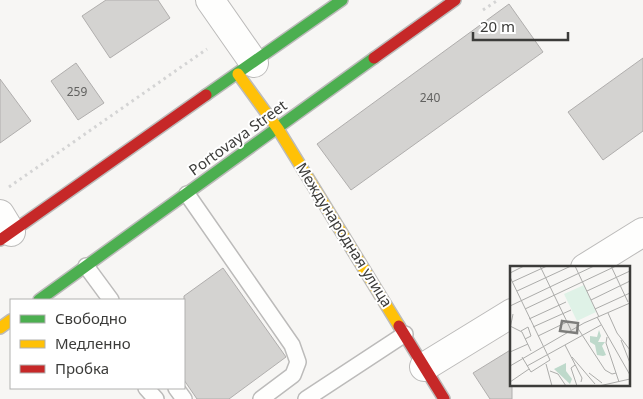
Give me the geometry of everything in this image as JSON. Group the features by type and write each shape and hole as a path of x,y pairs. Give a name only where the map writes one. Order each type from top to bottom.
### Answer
{"main road":[{"path":"4,229 246,69 342,0"},
{"name":"Portovaya Street","path":"40,299 455,0"},
{"name":"Международная улица","path":"246,69 278,128 444,399"}],"street":[{"name":"Международная улица","path":"210,0 232,32 246,69"},
{"path":"588,266 643,232"},
{"path":"424,367 510,314"}],"lane":[{"path":"187,194 292,345 298,362 293,376 261,399"},
{"path":"86,266 110,299"},
{"path":"55,289 65,299"},
{"path":"306,399 405,334"},
{"path":"147,389 156,399"}],"path":[{"path":"8,187 232,32"}],"building":[{"path":"106,0 158,0 170,18 110,58 82,16"},
{"path":"509,4 543,52 351,190 317,144"},
{"path":"643,58 643,131 603,160 568,112"},
{"path":"76,63 104,103 78,120 51,81"},
{"path":"0,79 31,121 0,143"},
{"path":"223,268 286,357 229,399 197,399 185,381 184,296"},
{"path":"510,350 512,399 490,399 473,373"}],"traffic: fast":[{"path":"206,95 342,0"},
{"path":"40,299 374,58"}],"traffic: slow":[{"path":"238,74 278,129 399,326"},
{"path":"0,328 10,321"}],"traffic: jam":[{"path":"374,58 455,0"},
{"path":"0,240 206,95"},
{"path":"399,326 444,399"}]}
